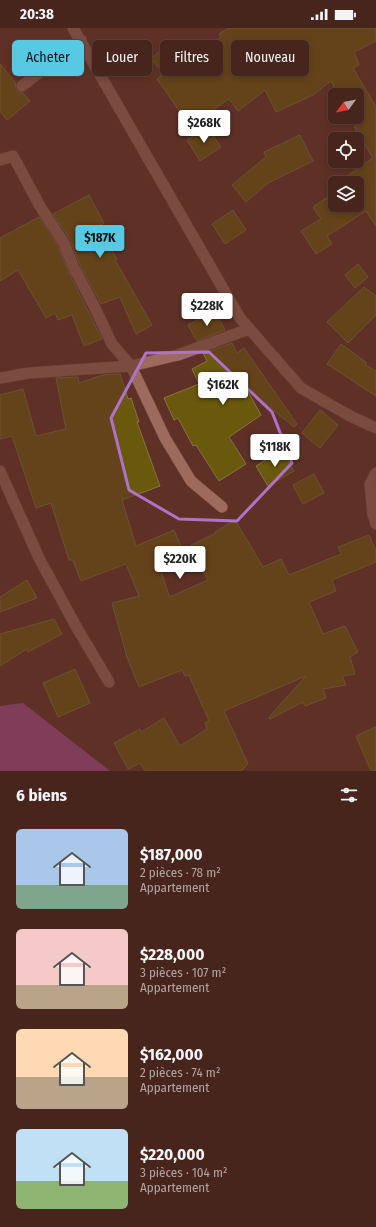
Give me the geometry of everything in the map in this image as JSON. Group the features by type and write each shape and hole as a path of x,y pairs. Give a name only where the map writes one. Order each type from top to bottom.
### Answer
{"street":[{"path":"73,28 81,40"},
{"path":"84,45 240,318 301,388 350,416 376,428"},
{"path":"22,86 35,76"},
{"path":"0,160 13,156 42,208 64,243 73,266 112,344 131,366 165,438 191,481 222,507"},
{"path":"0,378 28,373 131,366 178,355 249,329"},
{"path":"0,471 39,558 77,628 109,682"},
{"path":"376,473 370,484 373,514 376,524"}],"highlighted area":[{"path":"209,352 272,412 292,463 237,521 179,519 129,490 111,418 146,353"}],"shaded area":[{"path":"23,703 110,771 0,771 0,706"}],"building":[{"path":"229,28 376,28 376,41 354,52 359,65 353,68 376,107 376,226 366,211 327,236 332,244 316,254 301,231 321,219 313,207 328,197 328,212 364,212 364,176 347,176 359,168 364,168 364,164 373,158 364,143 364,132 357,132 354,127 357,124 364,124 364,88 335,88 331,81 313,95 276,112 265,90 238,111 229,99 190,126 157,79 161,76 223,76 223,40 218,40 221,37 219,34"},
{"path":"160,51 160,69 152,60 152,58"},
{"path":"0,64 16,83 15,87 17,91 23,93 30,101 7,120 0,111"},
{"path":"207,127 221,147 200,161 187,140"},
{"path":"300,135 313,161 268,183 246,202 232,185 266,157 264,152"},
{"path":"89,195 104,223 97,227 117,259 115,260 152,325 136,334 120,297 101,304 79,263 70,239 53,214"},
{"path":"233,210 246,230 225,244 212,224"},
{"path":"39,217 58,246 67,269 102,339 84,346 72,315 58,320 55,313 46,318 18,270 0,281 0,238"},
{"path":"358,264 368,277 355,288 345,275"},
{"path":"364,287 376,296 376,315 348,343 327,322"},
{"path":"215,311 225,330 197,341 188,325"},
{"path":"232,343 237,353 244,348 297,424 294,427 246,388 261,415 229,437 246,464 219,481 196,445 193,446 178,418 174,420 164,398 199,384 192,369 207,361 203,353"},
{"path":"341,344 367,363 365,365 376,371 376,396 327,364"},
{"path":"120,374 128,399 131,398 139,422 137,422 160,486 122,500 136,546 174,530 184,554 159,565 169,596 208,580 191,545 216,533 215,532 235,520 263,567 281,559 289,575 341,554 338,547 369,535 376,551 376,562 332,580 336,591 309,602 323,634 345,626 358,652 350,657 355,674 342,676 346,685 323,689 326,698 305,706 303,702 270,719 269,717 306,676 224,711 248,764 241,771 145,771 140,763 128,769 114,743 140,729 141,732 164,718 180,746 207,729 205,723 209,721 189,675 185,676 182,670 139,687 127,657 112,603 139,596 126,564 81,581 73,560 69,560 51,503 36,508 12,436 0,439 0,395 23,389 36,436 66,429 56,378 78,377 79,383 103,375"},
{"path":"320,410 338,425 320,448 302,433"},
{"path":"282,450 294,471 268,486 256,466"},
{"path":"314,474 324,493 303,504 293,485"},
{"path":"27,580 37,598 0,612 0,597"},
{"path":"54,619 62,634 28,652 27,649 0,666 0,634"},
{"path":"75,669 90,703 58,717 43,683"},
{"path":"376,727 376,771 371,771 356,736"}]}
